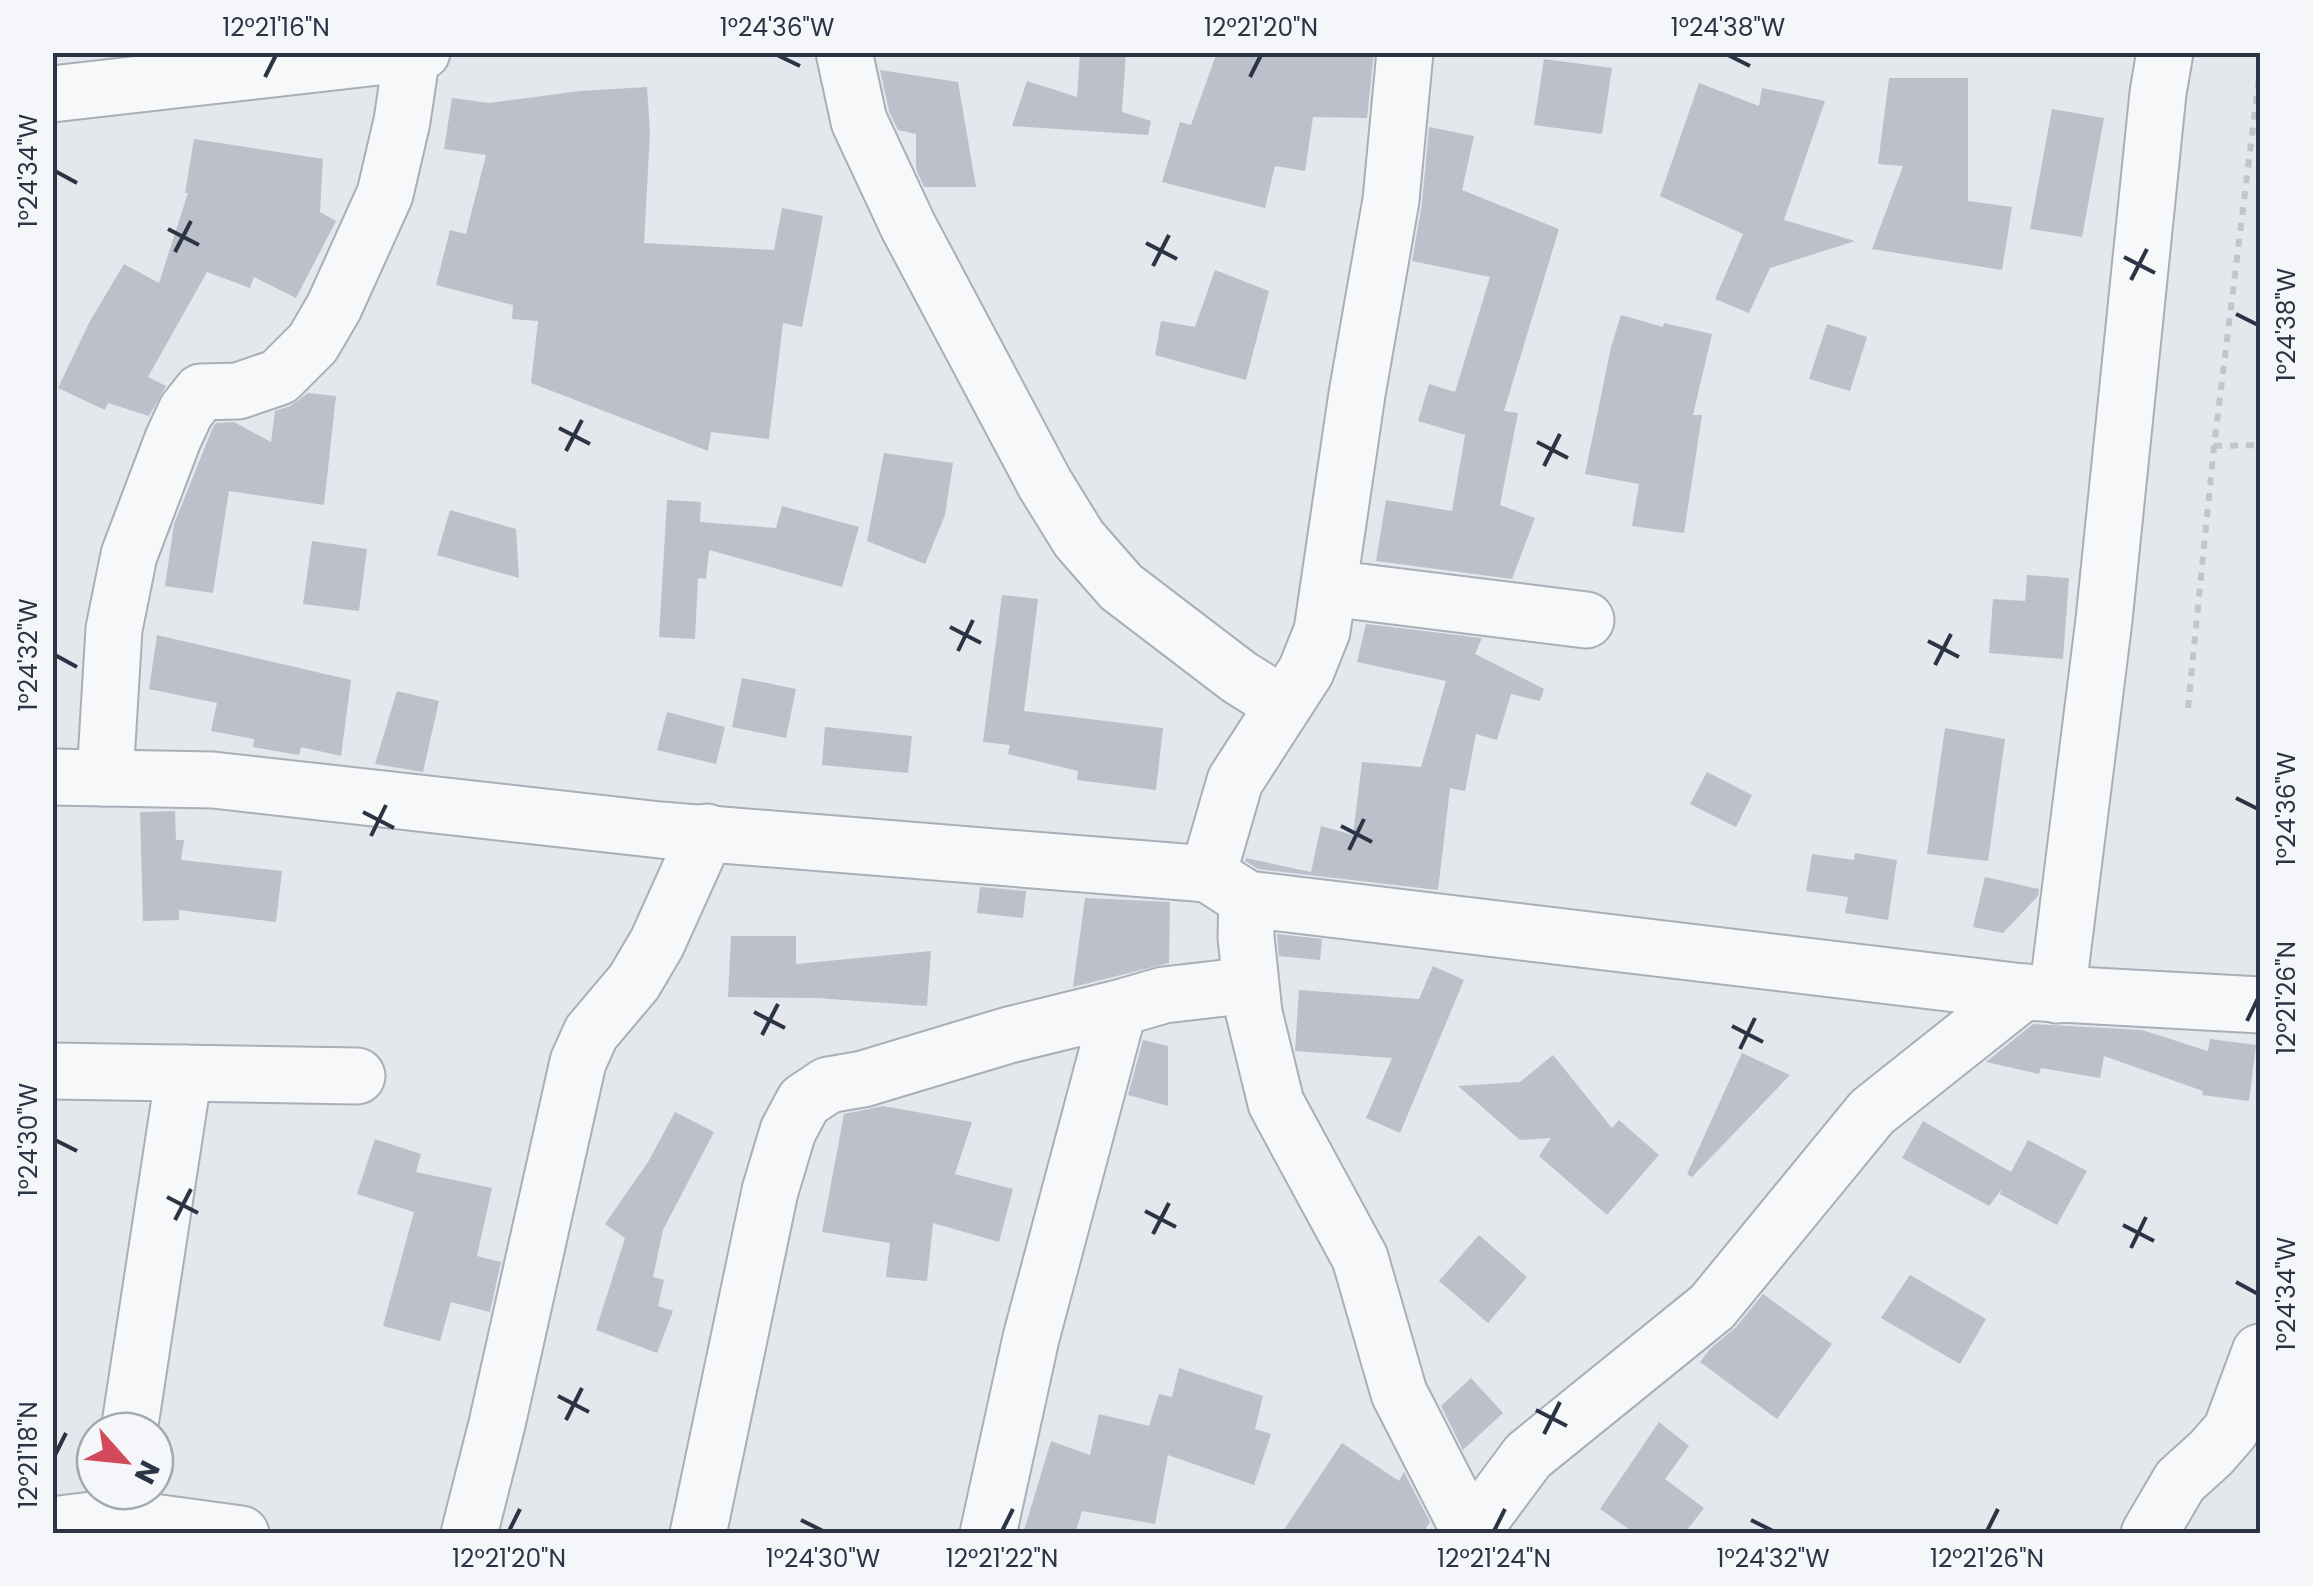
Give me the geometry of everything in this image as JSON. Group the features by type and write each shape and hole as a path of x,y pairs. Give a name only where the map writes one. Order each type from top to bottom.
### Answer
{"street":[{"path":"52,94 422,52"},
{"path":"844,52 859,121 908,226 1045,484 1079,539 1121,586 1239,677 1282,704"},
{"path":"1405,52 1391,200 1316,651 1235,780 1227,887 1276,1102 1360,1258 1399,1392 1471,1533 1528,1456 1712,1307 1872,1112 2040,993 2104,620 2165,52"},
{"path":"412,54 385,194 313,343 279,376 238,390 202,392 186,411 173,439 129,555 79,777 213,780 1227,887 2040,993 2260,1005"},
{"path":"1328,588 1586,620"},
{"path":"469,1534 498,1424 578,1062 591,1033 634,982 656,943 707,832"},
{"path":"698,1534 770,1192 788,1131 804,1101 828,1085 863,1079 1009,1035 1164,995 1250,986"},
{"path":"988,1534 1030,1338 1119,1008"},
{"path":"52,1071 356,1076"},
{"path":"132,1411 184,1072"},
{"path":"2149,1534 2180,1481 2231,1430 2260,1352"},
{"path":"52,1525 96,1511"},
{"path":"147,1511 241,1534"}],"path":[{"path":"2188,708 2214,446 2260,70"},
{"path":"2214,446 2260,445"}],"building":[{"path":"1080,52 1126,52 1122,112 1151,121 1148,135 1012,126 1027,81 1077,97"},
{"path":"1217,52 1374,52 1367,118 1313,117 1305,171 1275,166 1265,208 1162,182 1180,122 1191,125"},
{"path":"1544,59 1612,68 1602,134 1534,125"},
{"path":"880,70 958,82 976,187 924,187 916,169 916,134 898,130 889,111"},
{"path":"1889,78 1968,78 1968,201 2012,207 2002,270 1872,249 1903,166 1878,164"},
{"path":"1699,83 1759,106 1762,88 1825,101 1784,220 1855,241 1770,268 1749,313 1715,299 1743,234 1660,196"},
{"path":"647,87 650,133 644,243 774,250 782,208 823,216 802,327 783,323 769,439 711,432 708,451 531,383 538,321 512,319 513,305 436,285 450,230 466,234 486,155 444,149 452,98 489,103"},
{"path":"2052,109 2104,118 2082,237 2030,229"},
{"path":"1429,127 1474,136 1462,190 1559,229 1504,411 1518,413 1500,505 1535,518 1512,579 1376,561 1386,500 1452,511 1465,435 1418,421 1429,384 1455,392 1490,277 1412,261"},
{"path":"194,139 323,159 320,212 336,221 296,298 254,277 250,288 207,272 148,377 166,386 149,416 108,403 105,410 58,388 90,321 124,264 159,283 188,193"},
{"path":"1215,270 1269,291 1246,380 1155,355 1161,321 1195,327"},
{"path":"1621,315 1663,327 1664,323 1712,334 1693,415 1702,415 1684,533 1632,526 1639,484 1585,474"},
{"path":"1827,324 1867,337 1850,391 1809,379"},
{"path":"308,393 336,396 324,505 229,491 213,593 165,586 174,524 213,427 216,423 234,422 271,442 275,411"},
{"path":"884,453 953,463 945,515 925,564 867,541"},
{"path":"667,500 701,502 700,522 776,528 782,506 859,527 842,587 709,550 706,579 698,578 695,639 659,637"},
{"path":"450,510 516,529 519,578 437,555"},
{"path":"312,541 367,549 359,611 303,604"},
{"path":"2027,575 2069,578 2063,659 1989,653 1993,599 2025,601"},
{"path":"1002,595 1038,599 1024,711 1163,728 1156,790 1077,780 1078,771 1008,754 1010,745 983,742"},
{"path":"1366,624 1482,638 1475,654 1544,689 1540,701 1511,694 1497,740 1476,734 1465,791 1450,788 1438,890 1258,869 1245,861 1246,858 1311,872 1321,826 1353,835 1362,762 1421,767 1446,681 1357,662"},
{"path":"157,635 351,680 341,756 301,747 299,755 253,747 254,739 211,731 217,703 149,689"},
{"path":"742,678 796,689 786,738 732,727"},
{"path":"397,691 439,701 423,772 375,764"},
{"path":"667,712 725,727 716,764 657,750"},
{"path":"825,727 912,736 908,773 822,765"},
{"path":"1945,728 2005,739 1988,861 1927,854"},
{"path":"1707,772 1752,795 1736,827 1690,804"},
{"path":"175,811 176,840 184,840 181,860 282,871 276,922 179,910 179,920 143,921 140,812"},
{"path":"1855,853 1897,860 1888,920 1845,913 1848,897 1806,891 1812,854 1854,860"},
{"path":"1985,877 2039,889 2038,896 2003,933 1973,927"},
{"path":"980,887 1026,891 1023,918 977,913"},
{"path":"1085,898 1170,902 1169,963 1073,987"},
{"path":"1277,934 1322,939 1320,960 1279,956"},
{"path":"731,936 796,936 796,964 931,951 927,1006 817,998 728,997"},
{"path":"1433,966 1464,980 1400,1133 1366,1118 1392,1058 1295,1051 1299,990 1419,999"},
{"path":"2033,1024 2142,1030 2208,1051 2210,1039 2256,1045 2249,1101 2202,1095 2203,1091 2104,1056 2100,1078 2041,1068 2039,1074 1986,1062"},
{"path":"1143,1040 1168,1046 1168,1106 1128,1095"},
{"path":"1742,1053 1790,1075 1692,1177 1687,1174"},
{"path":"1553,1055 1612,1128 1619,1120 1659,1155 1607,1215 1539,1156 1551,1138 1520,1140 1458,1086 1520,1082"},
{"path":"883,1106 972,1122 955,1174 1013,1189 999,1242 933,1223 927,1281 886,1277 890,1243 822,1232 844,1114"},
{"path":"675,1112 714,1132 663,1230 653,1277 664,1280 658,1306 673,1311 657,1353 596,1330 625,1238 605,1224 648,1162"},
{"path":"1923,1121 2011,1172 2028,1140 2087,1171 2057,1225 2000,1194 2002,1189 1989,1206 1902,1158"},
{"path":"375,1139 421,1154 416,1172 492,1188 477,1256 501,1262 490,1312 451,1302 440,1341 383,1326 414,1212 357,1194"},
{"path":"1479,1235 1527,1277 1488,1323 1439,1281"},
{"path":"1910,1275 1986,1319 1960,1364 1881,1318"},
{"path":"1763,1294 1832,1344 1777,1419 1700,1362"},
{"path":"1179,1368 1263,1396 1255,1429 1271,1434 1254,1485 1168,1455 1155,1524 1082,1511 1075,1534 1023,1534 1051,1441 1090,1455 1099,1414 1149,1426 1159,1394 1172,1397"},
{"path":"1471,1378 1503,1413 1463,1450 1441,1406"},
{"path":"1659,1422 1689,1446 1665,1479 1704,1508 1684,1534 1636,1534 1600,1509"},
{"path":"1342,1443 1399,1481 1404,1472 1430,1522 1422,1534 1281,1534"}]}
